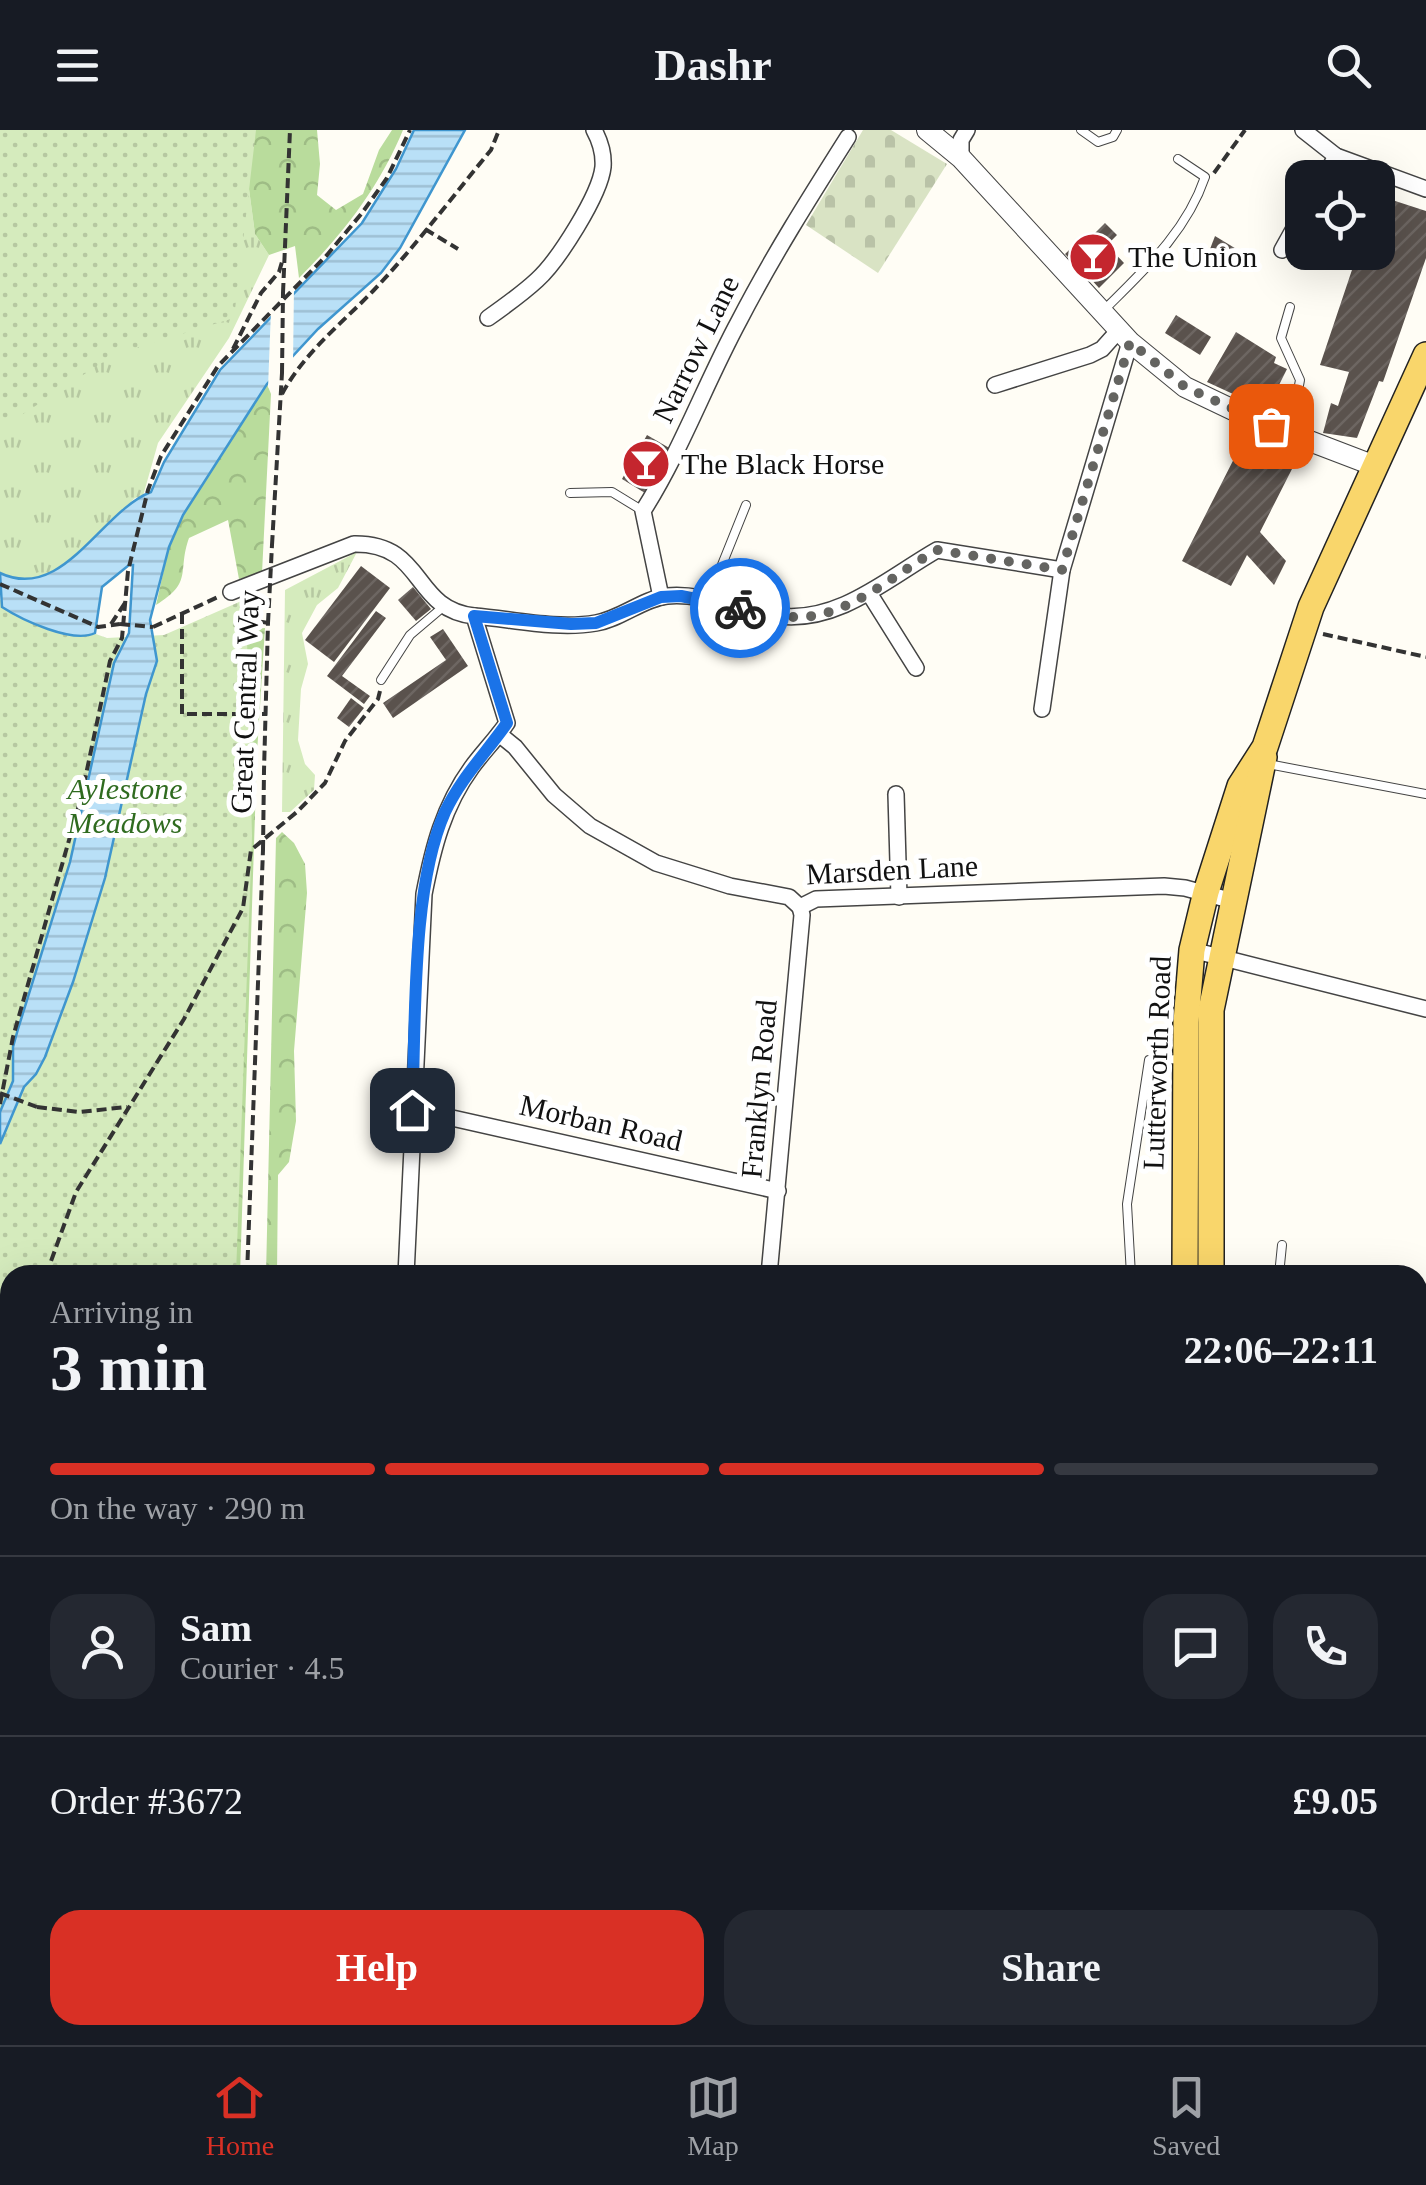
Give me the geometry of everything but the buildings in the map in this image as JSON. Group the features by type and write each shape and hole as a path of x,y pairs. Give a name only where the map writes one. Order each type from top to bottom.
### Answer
{"main road":[{"name":"Lutterworth Road","path":"1212,1265 1211,1010 1233,900 1241,823 1240,786 1264,755 1304,630 1426,357"},
{"name":"Lutterworth Road","path":"1185,1265 1184,1059 1192,950 1206,892 1241,823"}],"street":[{"path":"488,318 539,279 558,259 582,217 603,169 601,143 594,130"},
{"path":"927,130 961,158 1125,336 1185,387 1375,466"},
{"path":"961,158 961,140 966,130"},
{"path":"1303,130 1336,156 1426,189"},
{"name":"Narrow Lane","path":"643,512 771,261 848,137"},
{"path":"1334,160 1336,156"},
{"path":"1282,250 1285,245"},
{"path":"995,385 1090,355 1125,336"},
{"path":"1042,709 1062,570 1125,336"},
{"path":"643,512 661,597"},
{"path":"232,592 354,544 374,544 396,552 443,607 456,614 571,624 596,623 661,597 681,596 780,616 807,617 834,610 869,593 937,550 1062,570"},
{"path":"869,593 916,668"},
{"path":"406,1265 424,894 434,840 457,790 499,734 506,718 474,616"},
{"name":"Marsden Lane","path":"499,734 515,747 554,795 606,835 656,863 730,886 790,898 800,907 816,899 1164,886 1233,900"},
{"path":"896,794 898,896"},
{"name":"Franklyn Road","path":"771,1265 800,907"},
{"path":"1192,950 1426,1008"},
{"name":"Morban Road","path":"412,1110 778,1191"}],"lane":[{"path":"1080,130 1098,142 1113,137 1118,130"},
{"path":"1102,312 1167,247 1198,200 1205,177 1178,159"},
{"path":"1290,307 1281,338 1300,380 1290,433"},
{"path":"570,492 612,492 643,512"},
{"path":"708,602 746,505"},
{"path":"381,680 410,635 443,607"},
{"path":"1264,755 1426,794"},
{"path":"1130,1265 1127,1204 1148,1060 1211,1059"},
{"path":"1280,1265 1282,1246"}],"path":[{"name":"Great Central Way","path":"246,1265 268,623 282,394 290,130"},
{"path":"0,1104 13,1037 81,798 110,661 122,638 128,570 148,490 171,439 218,366 362,214 410,130"},
{"path":"282,394 292,375 316,347 374,290 492,150 499,130"},
{"path":"1205,177 1216,173 1245,130"},
{"path":"424,230 458,250"},
{"path":"231,354 261,294 279,272 284,254"},
{"path":"0,584 98,627 153,626 232,592"},
{"path":"252,584 252,620 268,623"},
{"path":"107,627 126,602"},
{"path":"182,614 182,714 267,714"},
{"path":"1304,630 1426,657"},
{"path":"50,1265 76,1192 184,1019 242,908 251,850 326,783 344,741 378,699 381,680"},
{"path":"0,1093 37,1107 79,1112 128,1107"}],"green space":[{"path":"0,130 249,189 255,234 269,255 229,338 158,443 143,496 135,498 68,562 53,572 22,581 0,573"},
{"path":"0,130 256,130 234,318 126,351 0,429"},
{"path":"250,130 317,130 317,195 336,210 363,194 379,150 392,130 403,130 358,209 299,278 295,246 269,255 255,234 249,189"},
{"path":"863,130 891,130 947,164 878,273 806,225"},
{"path":"267,384 271,394 262,573 239,579 228,520 189,538 180,582 156,605 169,547 183,515"},
{"path":"357,552 338,588 317,605 302,633 308,664 301,689 298,740 305,764 315,775 314,790 290,812 282,812 285,590"},
{"name":"Aylestone Meadows","path":"246,599 252,836 236,1265 0,1265 0,600 107,638 164,635"},
{"path":"243,620 252,629 265,628 257,753 240,1265 224,1265"},
{"path":"282,832 294,843 305,864 307,893 294,1051 296,1121 289,1162 278,1175 277,1265 266,1265 276,838"}],"water":[{"path":"414,130 465,130 400,248 381,273 318,329 267,384 183,515 169,547 150,620 157,661 146,694 105,878 45,1057 24,1087 0,1144 0,1112 13,1081 13,1047 70,862 114,663 129,633 133,565 102,587 95,633 86,636 48,629 2,607 0,573 23,579 43,576 62,566 133,502 151,492 164,462 220,370 362,223 396,169"}],"pier":[{"path":"294,287 293,362 268,388 271,310"}],"way so far":[{"path":"740,608 807,617 834,610 937,550 1062,570 1130,342 1185,387 1271,426"}],"place":[{"name":"The Union","path":"1093,257"},
{"name":"The Black Horse","path":"646,464"}],"route":[{"path":"412,1110 424,894 434,840 457,790 507,723 474,616 596,623 622,616 661,597 681,596 740,608"}]}
